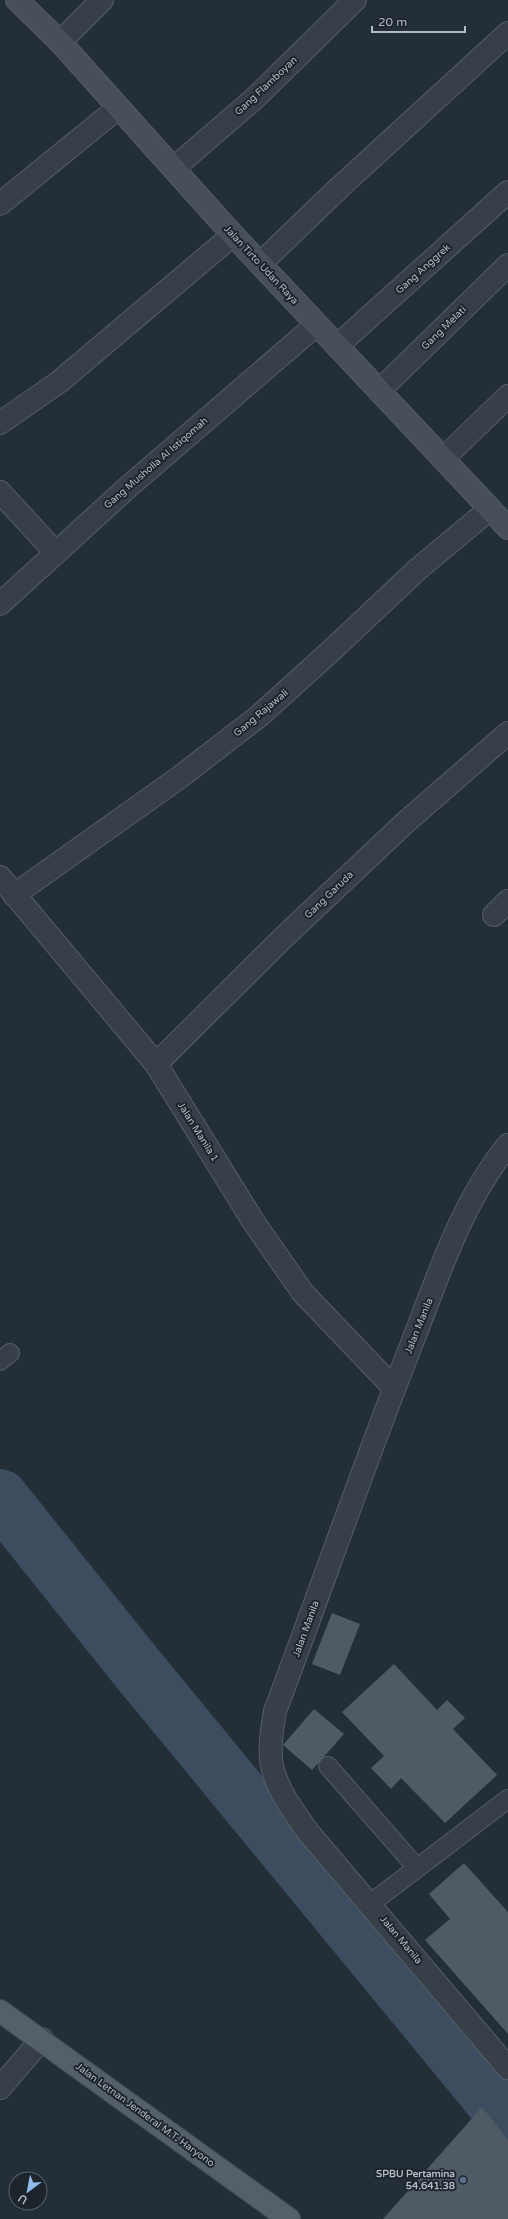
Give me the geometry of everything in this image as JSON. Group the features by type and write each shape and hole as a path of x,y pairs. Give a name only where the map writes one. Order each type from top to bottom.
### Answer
{"main road":[{"name":"Jalan Letnan Jenderal M.T. Haryono","path":"0,2010 289,2219"}],"street":[{"name":"Jalan Tirto Udan Raya","path":"17,0 60,42 233,235 508,528"},
{"path":"60,42 102,0"},
{"name":"Gang Flamboyan","path":"174,168 254,99 355,0"},
{"path":"260,264 340,187 508,33"},
{"path":"0,204 118,108"},
{"name":"Gang Anggrek","path":"337,346 508,192"},
{"path":"0,423 59,382 233,235"},
{"name":"Gang Melati","path":"379,391 508,265"},
{"name":"Gang Musholla Al Istiqomah","path":"0,604 55,552 316,325"},
{"path":"443,459 508,396"},
{"path":"0,492 55,552"},
{"name":"Gang Rajawali","path":"14,895 180,777 259,716 418,569 490,509"},
{"name":"Gang Garuda","path":"156,1064 279,942 407,820 508,732"},
{"name":"Jalan Manila 1","path":"0,877 156,1064 286,1270 303,1293 394,1388"},
{"name":"Jalan Manila","path":"508,1145 482,1181 467,1207 394,1388 275,1712 270,1741 273,1770 287,1801 308,1832 508,2068"},
{"path":"0,2088 42,2039"}],"lane":[{"path":"328,1766 417,1868"},
{"path":"370,1904 508,1799"}],"building":[{"path":"332,1613 360,1624 340,1675 312,1664"},
{"path":"394,1664 437,1710 447,1700 465,1718 453,1729 497,1775 445,1823 401,1778 391,1789 371,1768 384,1756 342,1712"},
{"path":"314,1709 344,1734 312,1770 283,1745"},
{"path":"464,1863 508,1912 508,2034 425,1940 450,1919 429,1894"},
{"name":"SPBU Pertamina 54.641.38","path":"482,2107 508,2140 508,2219 383,2219"}],"waterway":[{"path":"0,1497 137,1668 508,2119"}],"place":[{"name":"SPBU Pertamina 54.641.38","path":"463,2180"}]}
